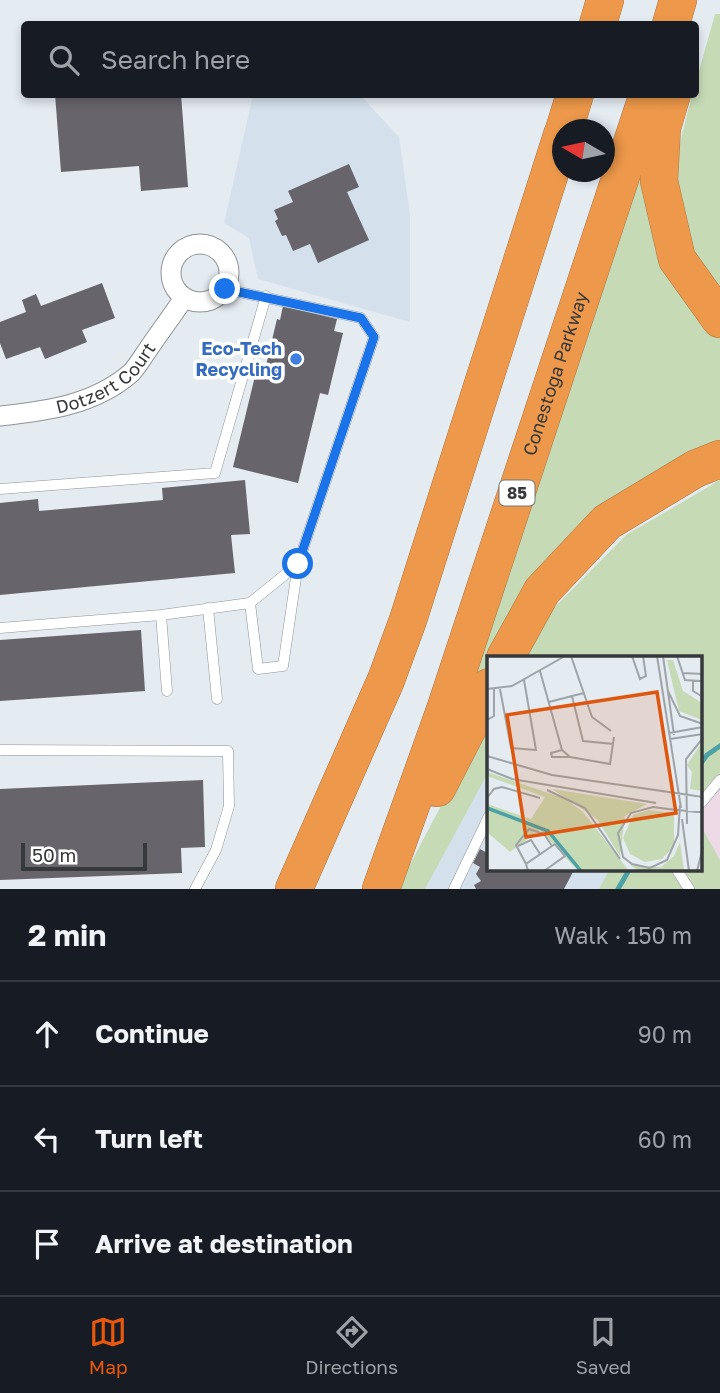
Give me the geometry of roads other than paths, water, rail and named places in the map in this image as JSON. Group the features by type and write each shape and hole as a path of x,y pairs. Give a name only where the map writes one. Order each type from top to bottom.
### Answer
{"highway":[{"path":"598,21 603,0"},
{"path":"672,21 678,0"},
{"path":"692,21 697,0"},
{"path":"567,119 574,98"},
{"name":"Conestoga Parkway","path":"384,889 647,98"},
{"path":"671,98 662,128 659,181 677,259 720,319"},
{"path":"294,889 386,680 408,620 552,166"},
{"path":"506,656 542,591 607,522 695,469 720,459"},
{"path":"384,889 487,691"}],"street":[{"path":"198,243 218,250 229,268 225,289 211,300 203,302 184,298 176,291 171,281 173,260 179,252 198,243"},
{"name":"Dotzert Court","path":"0,416 42,412 66,406 89,399 112,386 132,372 184,298"}],"lane":[{"path":"225,289 361,318 374,337 298,564 283,666 258,668 250,603"},
{"path":"0,489 215,473 265,296"},
{"path":"0,628 161,615 250,603 298,564"},
{"path":"208,608 217,699"},
{"path":"161,615 167,691"},
{"path":"0,750 228,751 229,806 216,850 195,889"},
{"path":"702,802 720,780"},
{"path":"454,889 487,820"},
{"path":"678,872 689,889"}],"waterway":[{"path":"702,762 720,746"},
{"path":"618,889 628,872"}],"place":[{"name":"Eco-Tech Recycling","path":"296,359"}]}
